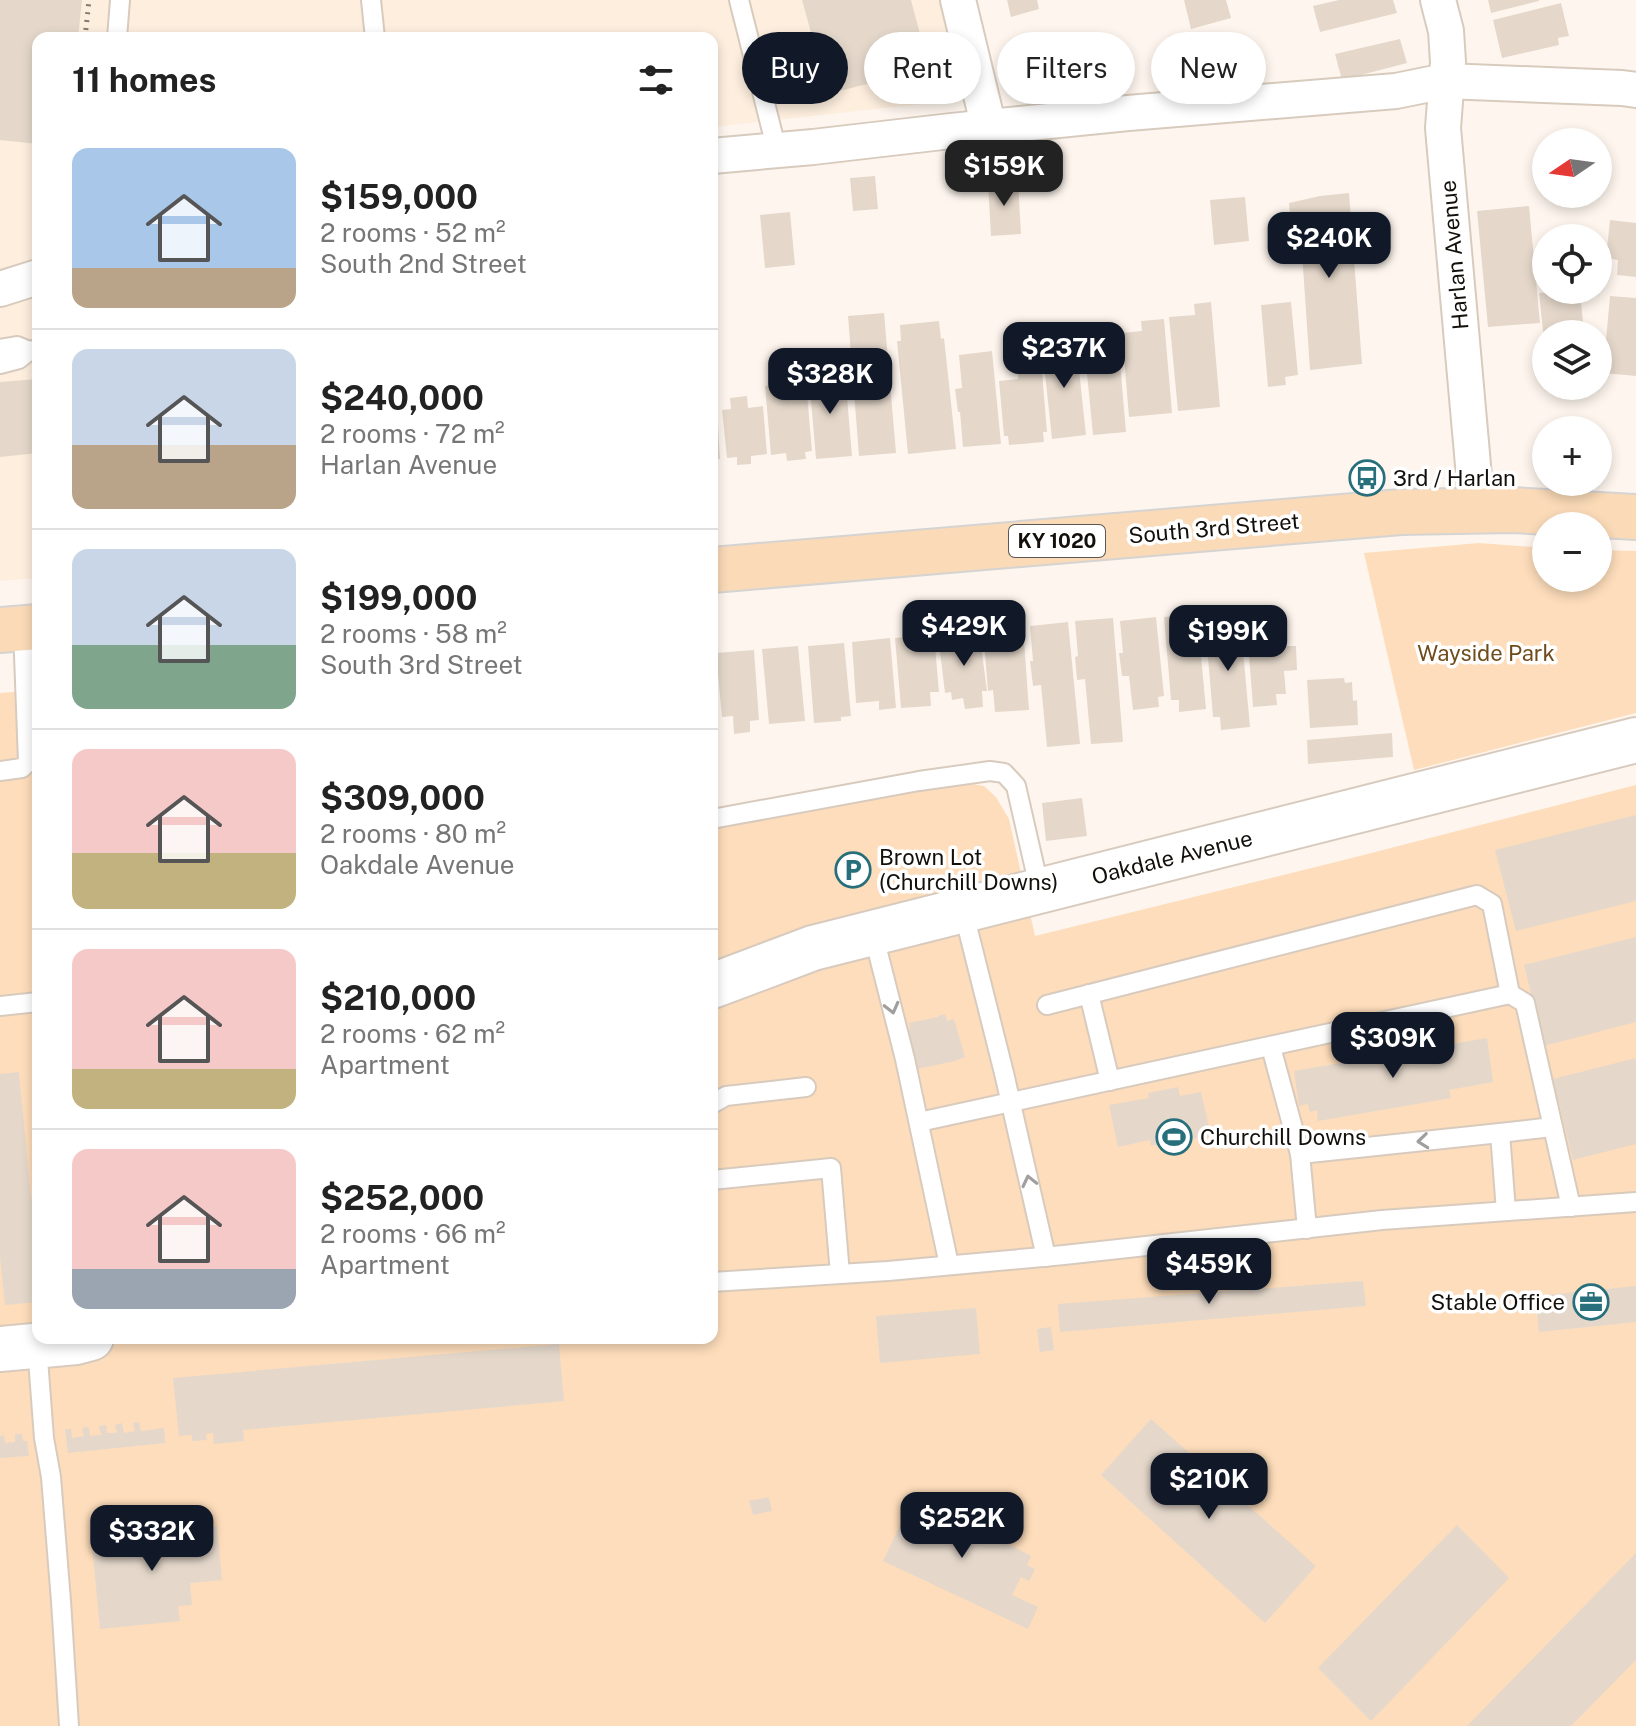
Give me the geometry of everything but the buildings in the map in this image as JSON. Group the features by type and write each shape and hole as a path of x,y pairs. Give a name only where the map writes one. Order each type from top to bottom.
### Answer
{"main road":[{"name":"KY 1020","path":"1477,510 1636,517"},
{"name":"South 3rd Street","path":"718,569 1401,512 1477,510"},
{"name":"Oakdale Avenue","path":"718,984 813,948 1636,740"},
{"path":"19,1347 53,1344"}],"street":[{"path":"958,0 989,128"},
{"name":"Harlan Avenue","path":"1438,0 1446,31 1448,62 1443,128 1477,510"},
{"path":"718,156 1115,114 1396,91 1445,81 1636,90"},
{"path":"0,289 32,279"}],"lane":[{"path":"117,32 120,0"},
{"path":"371,0 374,32"},
{"path":"739,0 777,151"},
{"path":"0,349 17,346 32,350"},
{"path":"0,364 19,359 32,351"},
{"path":"0,771 22,768 28,762 20,628"},
{"path":"718,818 919,781 990,771 1004,773 1016,786 1040,891"},
{"path":"1047,1005 1477,895 1492,904 1510,994"},
{"path":"963,910 1046,1257"},
{"path":"873,933 919,1122 949,1265"},
{"path":"1089,994 1110,1081"},
{"path":"919,1122 1510,994 1525,1003 1571,1207"},
{"path":"0,1006 32,1003"},
{"path":"1271,1047 1300,1154 1307,1229"},
{"path":"718,1101 726,1096 806,1087"},
{"path":"1300,1154 1552,1127"},
{"path":"1500,1133 1506,1211"},
{"path":"718,1179 831,1168 840,1274"},
{"path":"718,1282 1046,1257 1382,1220 1636,1202"},
{"path":"19,1347 44,1438 51,1477 69,1726"}],"path":[{"path":"86,32 89,0"}],"shaded area":[{"path":"0,0 940,0 948,32 864,32 864,104 922,104 718,126 718,32 32,32 32,578 0,581"}],"green space":[{"name":"Wayside Park","path":"1479,543 1532,547 1532,592 1612,592 1612,550 1636,551 1636,713 1414,770 1364,553"},
{"name":"Churchill Downs","path":"32,690 32,1344 718,1344 718,824 966,783 984,786 996,797 1009,819 1035,936 1636,785 1636,1726 0,1726 0,693"}],"place":[{"name":"3rd / Harlan","path":"1367,478"},
{"name":"Brown Lot (Churchill Downs)","path":"853,870"},
{"name":"Churchill Downs","path":"1174,1137"},
{"name":"Stable Office","path":"1591,1302"}]}
